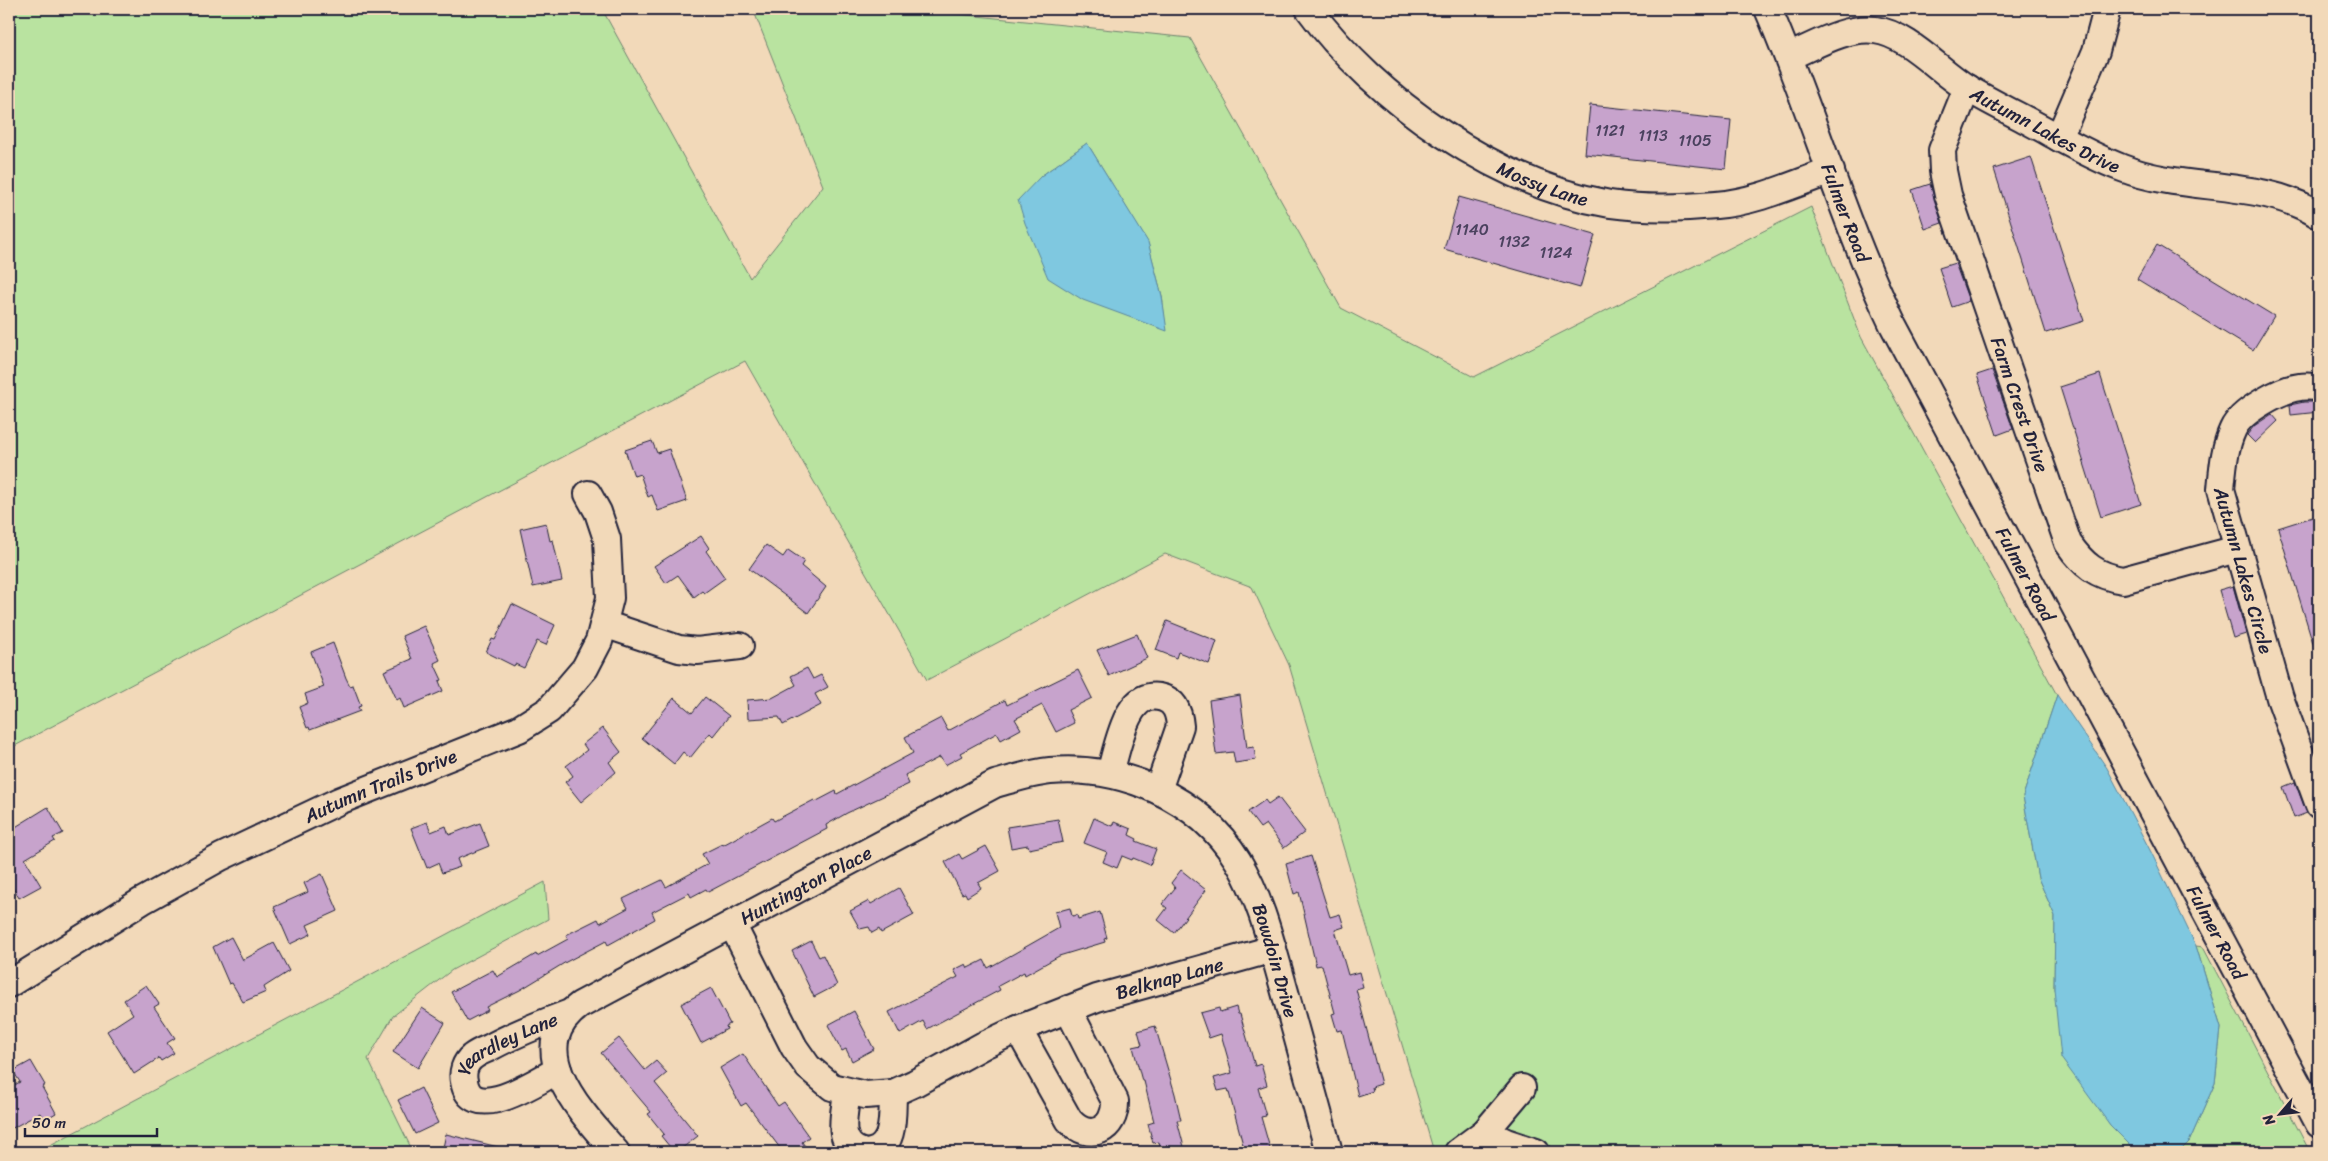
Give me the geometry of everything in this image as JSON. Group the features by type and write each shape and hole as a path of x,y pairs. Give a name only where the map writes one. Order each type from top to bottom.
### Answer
{"street":[{"name":"Mossy Lane","path":"1309,9 1349,58 1393,97 1443,133 1498,166 1560,190 1610,204 1666,207 1718,205 1765,195 1831,171"},
{"name":"Fulmer Road","path":"1768,9 1788,57 1870,277 1893,325 2319,1124"},
{"path":"2060,138 2096,51 2107,9"},
{"name":"Autumn Lakes Drive","path":"1788,57 1851,32 1873,19 1967,88 2060,138 2122,168 2182,184 2237,188 2262,193 2316,209"},
{"name":"Farm Crest Drive","path":"1967,88 1942,150 1942,171 1948,195 2068,543 2080,559 2092,570 2107,577 2123,580 2237,549"},
{"name":"Autumn Lakes Circle","path":"2319,387 2299,387 2276,394 2249,411 2234,427 2224,456 2221,489 2280,698 2319,805"},
{"name":"Autumn Trails Drive","path":"9,984 142,901 229,853 331,804 519,729 549,710 585,668 599,640 610,598 607,539 598,512 588,494"},
{"path":"604,624 678,649 697,651 740,646"},
{"path":"1110,773 1134,705 1147,697 1158,696 1175,706 1180,726 1165,794"},
{"name":"Huntington Place","path":"567,1014 580,1005 995,784 1049,771 1074,770 1110,773 1165,794"},
{"name":"Bowdoin Drive","path":"1165,794 1209,825 1237,859 1256,898 1273,949 1329,1152"},
{"name":"Belknap Lane","path":"732,924 794,1047 808,1067 832,1087 864,1095 893,1092 915,1084 984,1045 1018,1029 1097,998 1273,949"},
{"path":"1018,1029 1069,1120 1081,1130 1090,1132 1100,1130 1112,1120 1115,1111 1115,1101 1068,1009"},
{"path":"567,1014 558,1033 556,1051 558,1070 565,1088 579,1108 616,1152"},
{"name":"Yeardley Lane","path":"558,1070 498,1100 486,1102 477,1099 469,1093 464,1084 463,1074 466,1064 472,1057 515,1034 567,1014"},
{"path":"1458,1152 1484,1132 1522,1088"},
{"path":"847,1092 843,1135 848,1144 862,1152"},
{"path":"871,1152 882,1147 888,1140 893,1092"},
{"path":"1484,1132 1536,1152"}],"green space":[{"path":"9,9 602,9 750,278 823,186 753,9 909,9 1190,38 1341,308 1474,377 1811,207 1861,337 2057,695 2023,796 2038,878 2055,916 2054,989 2110,1125 2137,1152 1434,1152 1289,665 1252,587 1165,554 927,680 745,361 9,749","holes":["1087,143 1148,243 1162,296 1166,330 1041,176"]},
{"path":"545,882 548,919 452,970 393,1016 368,1059 413,1152 37,1152"},
{"path":"2196,946 2203,947 2310,1152 2179,1152 2189,1142 2215,1083 2221,1028"}],"water":[{"path":"1087,143 1148,242 1162,296 1167,331 1083,300 1048,278 1025,223 1018,200 1041,176"},
{"path":"2057,695 2107,768 2152,854 2196,946 2221,1028 2215,1083 2189,1142 2179,1152 2137,1152 2110,1125 2061,1058 2054,989 2055,916 2038,878 2023,796"}],"building":[{"path":"1590,105 1731,120 1726,169 1585,154"},
{"path":"2031,157 2084,321 2046,333 1994,169"},
{"path":"1930,184 1942,223 1925,229 1912,190"},
{"path":"1459,197 1595,235 1580,288 1444,249"},
{"path":"2157,245 2274,316 2253,350 2137,279"},
{"path":"1955,263 1969,301 1952,307 1939,268"},
{"path":"1992,370 2013,429 1997,435 1977,375"},
{"path":"2100,374 2141,504 2101,517 2060,387"},
{"path":"2304,402 2319,402 2319,412 2291,415 2290,405"},
{"path":"2272,414 2278,421 2255,443 2247,435 2254,426"},
{"path":"652,441 657,453 669,449 687,501 658,511 652,495 648,497 640,474 634,476 625,450"},
{"path":"2319,515 2319,653 2316,653 2278,528"},
{"path":"546,523 550,541 553,540 562,581 533,587 520,529"},
{"path":"701,536 709,548 706,551 725,578 704,593 702,591 694,597 678,575 666,583 654,566"},
{"path":"766,545 783,557 788,550 804,561 801,566 826,587 808,613 749,569"},
{"path":"2233,586 2246,634 2233,638 2219,590"},
{"path":"512,604 555,625 546,645 537,641 524,668 515,664 514,666 486,652 492,639 495,640"},
{"path":"1167,621 1217,641 1209,664 1178,652 1176,658 1156,650"},
{"path":"424,626 440,660 434,663 442,680 439,681 443,691 404,708 400,698 397,700 384,671 412,659 402,636"},
{"path":"1137,634 1147,658 1109,676 1097,650"},
{"path":"333,643 346,678 350,686 353,685 361,706 358,707 360,711 310,730 309,727 307,728 299,707 308,703 305,694 324,687 311,652"},
{"path":"807,668 813,679 821,675 828,687 815,694 821,705 783,725 779,717 748,719 747,700 772,698 796,685 791,676"},
{"path":"1078,670 1092,698 1068,710 1074,723 1056,732 1042,705 1015,719 1021,729 1001,740 997,733 960,753 962,756 945,765 940,757 905,775 909,784 847,813 826,825 827,829 708,892 706,889 691,897 689,893 652,912 655,919 608,945 606,941 566,962 520,990 486,1007 488,1010 467,1021 451,992 493,970 497,977 536,954 537,956 568,939 566,935 598,919 600,923 628,908 623,899 662,880 666,887 708,864 702,854 723,845 772,818 774,821 814,800 815,802 836,791 837,794 913,753 905,737 941,718 948,731 1005,700 1007,705"},
{"path":"1240,695 1247,748 1254,747 1256,760 1235,763 1233,752 1216,754 1209,700"},
{"path":"705,697 729,716 713,736 710,733 690,758 683,752 674,764 642,738 674,698 692,713"},
{"path":"603,728 621,752 609,762 616,772 581,802 565,782 573,776 566,766 587,750 583,744"},
{"path":"2295,782 2307,813 2294,818 2283,787"},
{"path":"1278,797 1305,832 1284,848 1266,824 1260,828 1248,812 1265,800 1268,804"},
{"path":"48,807 63,833 53,838 55,841 25,859 41,886 19,898 9,881 9,831"},
{"path":"1094,818 1112,826 1114,822 1131,829 1129,835 1137,839 1136,841 1156,849 1150,865 1122,856 1117,868 1103,862 1107,852 1084,843"},
{"path":"1058,819 1063,842 1029,849 1028,845 1011,848 1007,827"},
{"path":"427,822 431,832 446,826 449,835 480,823 489,846 457,859 460,867 442,873 438,863 427,868 411,828"},
{"path":"986,846 1000,871 978,883 981,888 967,897 965,893 962,894 945,862 959,854 962,859"},
{"path":"1311,856 1330,917 1340,914 1344,927 1335,930 1348,975 1359,972 1363,987 1356,989 1381,1084 1372,1087 1373,1091 1358,1096 1342,1030 1337,1031 1332,1014 1335,1013 1322,965 1316,966 1299,892 1294,894 1286,864"},
{"path":"1181,870 1206,890 1174,933 1158,920 1167,908 1162,904 1175,888 1171,883"},
{"path":"322,874 338,911 307,925 311,934 290,944 274,907 308,892 304,883"},
{"path":"899,888 914,915 881,933 879,929 872,933 869,927 860,929 850,911 869,901 871,904"},
{"path":"1070,908 1072,916 1077,915 1078,919 1100,912 1107,938 1104,939 1105,942 1059,956 1025,975 1024,972 998,986 1000,990 927,1029 923,1021 900,1034 889,1012 958,977 954,970 966,964 968,968 984,960 988,968 1059,928 1055,912"},
{"path":"231,937 243,960 274,943 289,971 264,987 266,992 243,1002 232,983 229,984 213,947"},
{"path":"811,941 819,957 823,955 837,985 814,997 792,951"},
{"path":"146,985 159,1004 154,1007 175,1038 167,1043 174,1053 161,1061 159,1058 134,1074 107,1031 133,1014 124,1000"},
{"path":"711,988 730,1024 726,1026 727,1029 701,1043 681,1004"},
{"path":"1236,1007 1238,1014 1240,1014 1255,1066 1261,1064 1267,1085 1258,1088 1266,1116 1261,1117 1271,1152 1245,1152 1228,1089 1218,1091 1214,1078 1232,1073 1221,1034 1209,1038 1200,1013 1219,1008 1220,1012"},
{"path":"422,1008 445,1023 418,1068 393,1052"},
{"path":"854,1011 874,1049 852,1061 846,1049 842,1051 828,1025"},
{"path":"1155,1026 1175,1094 1181,1120 1177,1120 1184,1147 1161,1152 1159,1142 1153,1143 1148,1124 1154,1122 1133,1047 1142,1045 1138,1031"},
{"path":"619,1038 645,1070 656,1061 667,1073 655,1083 698,1136 677,1152 674,1152 661,1136 664,1134 648,1114 651,1112 601,1053"},
{"path":"743,1054 778,1106 784,1102 809,1137 802,1142 809,1152 783,1152 746,1103 741,1106 720,1068"},
{"path":"31,1061 45,1085 42,1087 56,1113 44,1120 40,1113 9,1130 9,1088 20,1082 13,1071"},
{"path":"421,1088 438,1123 415,1134 398,1100"},
{"path":"446,1134 498,1147 497,1152 442,1152"}]}
